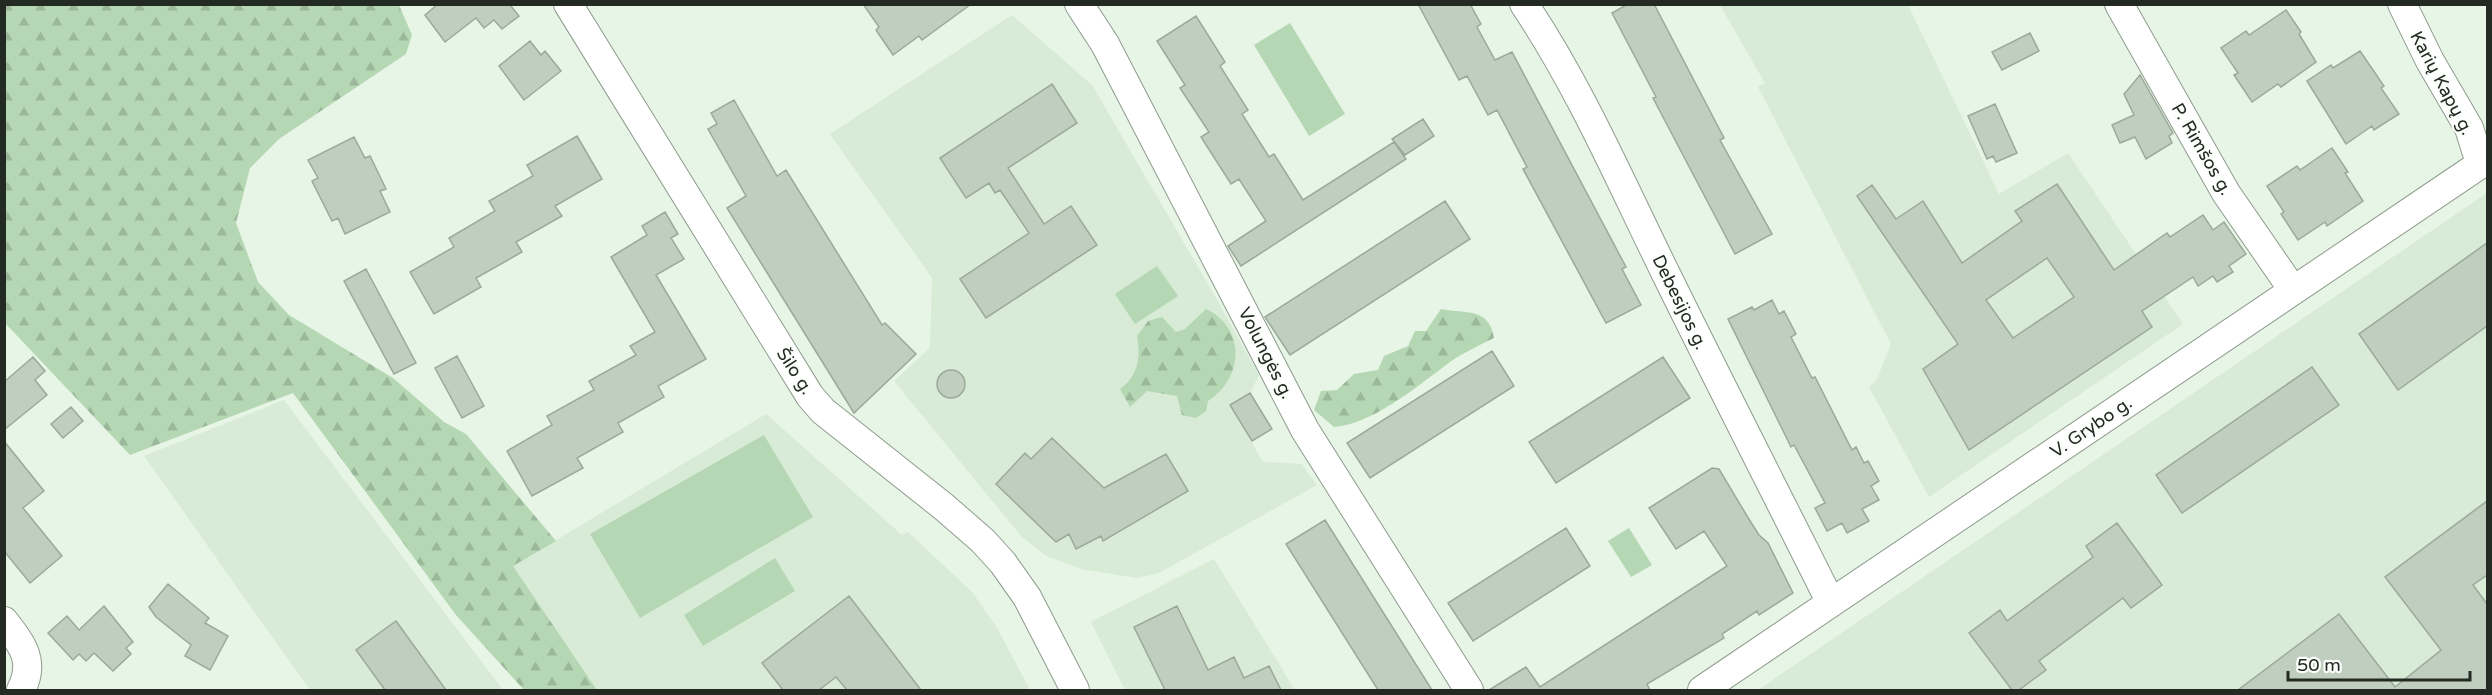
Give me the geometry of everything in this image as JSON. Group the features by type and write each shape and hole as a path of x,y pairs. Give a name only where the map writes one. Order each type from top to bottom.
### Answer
{"street":[{"name":"Šilo g.","path":"568,4 810,396 824,411 951,514 1003,563 1027,597 1075,690"},
{"name":"Volungės g.","path":"1079,4 1105,44 1305,430 1469,690"},
{"name":"Debesijos g.","path":"1524,4 1555,51 1577,93 1690,324 1832,603"},
{"name":"P. Rimšos g.","path":"2119,4 2226,193 2293,290"},
{"name":"Karių Kapų g.","path":"2402,4 2430,61 2469,128 2484,161"},
{"name":"V. Grybo g.","path":"1702,690 2484,161"},
{"path":"4,621 23,645 27,659 27,679 21,690"}],"shaded area":[{"path":"1720,5 1908,5 1999,194 2068,153 2183,324 1929,497 1869,387 1876,381 1891,344 1758,87 1765,83"},
{"path":"1012,15 1092,85 1216,298 1259,375 1250,393 1230,405 1263,462 1302,464 1317,485 1159,573 1137,578 1081,569 1046,556 1021,536 894,381 930,348 932,278 830,134"},
{"path":"2487,192 2487,690 1758,690 2481,197"},
{"path":"284,400 503,690 310,690 144,456"},
{"path":"766,414 902,535 908,532 972,592 996,626 1030,690 597,690 513,566"},
{"path":"1214,559 1295,690 1125,690 1091,622"}],"green space":[{"path":"5,4 399,5 412,35 406,54 279,139 250,168 236,223 258,282 289,315 393,378 444,422 466,434 556,541 513,566 597,690 524,690 456,615 293,393 130,455 5,323"},
{"path":"1290,23 1345,114 1309,136 1254,45"},
{"path":"1157,266 1178,296 1135,324 1115,294"},
{"path":"1206,309 1219,317 1228,328 1234,340 1236,354 1234,367 1228,380 1208,401 1206,411 1196,418 1182,415 1177,396 1147,391 1130,407 1120,389 1131,378 1137,366 1139,352 1137,336 1148,321 1162,317 1176,332 1185,329"},
{"path":"1441,309 1467,312 1482,317 1491,328 1494,338 1457,357 1393,404 1363,419 1334,427 1314,410 1321,391 1337,390 1354,374 1378,370 1384,356 1408,346 1415,331 1426,331"},
{"path":"764,435 813,517 640,618 590,534"},
{"path":"1629,528 1652,565 1631,577 1608,541"},
{"path":"775,558 795,591 703,646 684,615"}],"building":[{"path":"438,4 513,4 511,6 519,16 502,29 494,20 484,28 476,18 445,42 425,15"},
{"path":"863,4 971,4 922,40 919,36 893,55 876,30 879,27"},
{"path":"1418,4 1470,4 1481,24 1477,27 1495,60 1512,52 1626,267 1622,269 1641,305 1606,323 1523,169 1527,167 1497,110 1488,115 1467,76 1459,80"},
{"path":"1628,4 1654,4 1724,138 1720,140 1772,234 1735,254 1653,98 1656,97 1612,13"},
{"path":"2286,10 2301,32 2299,34 2316,62 2281,87 2278,84 2252,102 2234,75 2238,73 2221,48 2246,31 2249,35"},
{"path":"1196,16 1225,62 1220,66 1248,110 1242,114 1269,157 1274,154 1303,200 1394,142 1406,159 1241,266 1228,246 1266,221 1239,179 1231,184 1201,137 1209,132 1180,88 1185,85 1157,41"},
{"path":"2030,33 2039,51 2002,70 1992,52"},
{"path":"530,41 541,55 545,51 561,71 524,100 499,66"},
{"path":"2360,51 2384,86 2381,88 2399,114 2374,130 2372,126 2346,144 2307,81 2331,65 2333,68"},
{"path":"2140,75 2173,133 2169,136 2172,143 2146,159 2135,137 2120,143 2112,125 2134,115 2124,94"},
{"path":"1052,84 1077,123 1008,168 1044,224 1071,206 1097,245 986,318 960,279 1029,233 1000,190 995,193 989,183 966,198 940,158"},
{"path":"734,100 777,176 786,170 882,325 885,323 916,354 854,413 727,208 746,196 708,129 717,124 711,113"},
{"path":"1995,104 2017,153 1996,162 1993,156 1987,159 1968,116"},
{"path":"1423,119 1434,136 1405,155 1392,139"},
{"path":"577,136 602,179 555,206 562,216 516,242 522,252 476,278 481,287 434,314 410,272 454,247 449,238 495,211 489,201 533,176 527,165"},
{"path":"354,137 365,158 370,156 386,189 380,191 390,212 345,234 338,218 332,221 312,181 318,178 308,160"},
{"path":"2332,148 2363,201 2327,226 2325,222 2298,240 2267,186 2297,166 2300,170"},
{"path":"2057,184 2114,270 2167,233 2170,237 2203,215 2213,230 2224,222 2246,254 2229,266 2233,272 2217,282 2213,276 2198,286 2193,277 2142,311 2152,327 1969,450 1923,369 1958,344 1857,196 1872,185 1896,219 1923,201 1962,263 2022,221 2015,211","holes":["2047,258 2074,297 2013,338 1986,300"]},
{"path":"1445,201 1470,239 1290,355 1265,317"},
{"path":"665,212 678,234 671,238 684,259 656,275 706,359 658,386 664,397 618,423 623,432 577,458 583,468 532,496 507,451 552,425 547,416 594,390 589,381 636,355 630,346 655,332 611,257 647,235 642,226"},
{"path":"2487,243 2487,326 2398,390 2359,334"},
{"path":"366,269 416,363 394,374 344,281"},
{"path":"1772,300 1779,314 1784,311 1796,334 1791,337 1812,378 1815,377 1852,450 1856,447 1864,463 1868,461 1879,481 1871,486 1879,500 1862,509 1869,521 1847,533 1842,523 1827,531 1815,508 1825,503 1794,445 1791,447 1728,319 1752,307 1754,310"},
{"path":"1492,351 1514,386 1370,478 1347,443"},
{"path":"457,356 484,406 462,418 435,368"},
{"path":"33,357 45,371 35,380 47,395 4,430 4,382"},
{"path":"1663,357 1690,398 1556,483 1529,442"},
{"path":"2312,367 2339,405 2182,513 2156,475"},
{"path":"951,370 961,374 965,384 961,394 951,398 941,394 937,384 941,374"},
{"path":"1250,393 1272,429 1252,441 1230,405"},
{"path":"71,407 83,421 63,438 51,424"},
{"path":"1052,438 1104,488 1166,454 1188,491 1103,541 1101,536 1076,549 1069,534 1056,542 996,484 1025,453 1031,459"},
{"path":"4,441 44,491 23,508 62,556 30,583 4,551"},
{"path":"1712,468 1719,469 1759,535 1768,543 1793,593 1759,615 1757,611 1722,634 1724,638 1647,684 1650,690 1489,690 1526,667 1540,687 1727,566 1704,531 1676,549 1649,508"},
{"path":"2487,501 2487,575 2473,585 2487,604 2487,690 2238,690 2339,614 2395,687 2441,650 2385,577"},
{"path":"1325,520 1432,690 1378,690 1286,544"},
{"path":"2117,523 2162,585 2131,608 2123,598 2039,661 2046,670 2019,690 2012,690 1969,633 2000,610 2007,621 2093,557 2086,546"},
{"path":"1566,528 1590,566 1473,641 1448,603"},
{"path":"168,584 209,618 205,623 228,636 210,670 185,656 191,645 156,617 149,607"},
{"path":"849,596 921,690 847,690 836,677 819,690 783,690 762,663"},
{"path":"104,606 133,642 126,648 131,654 113,671 94,653 86,661 79,654 73,660 48,633 67,616 79,630"},
{"path":"1177,606 1208,670 1234,657 1244,678 1269,666 1281,690 1165,690 1134,627"},
{"path":"396,621 446,690 385,690 356,650"}]}
